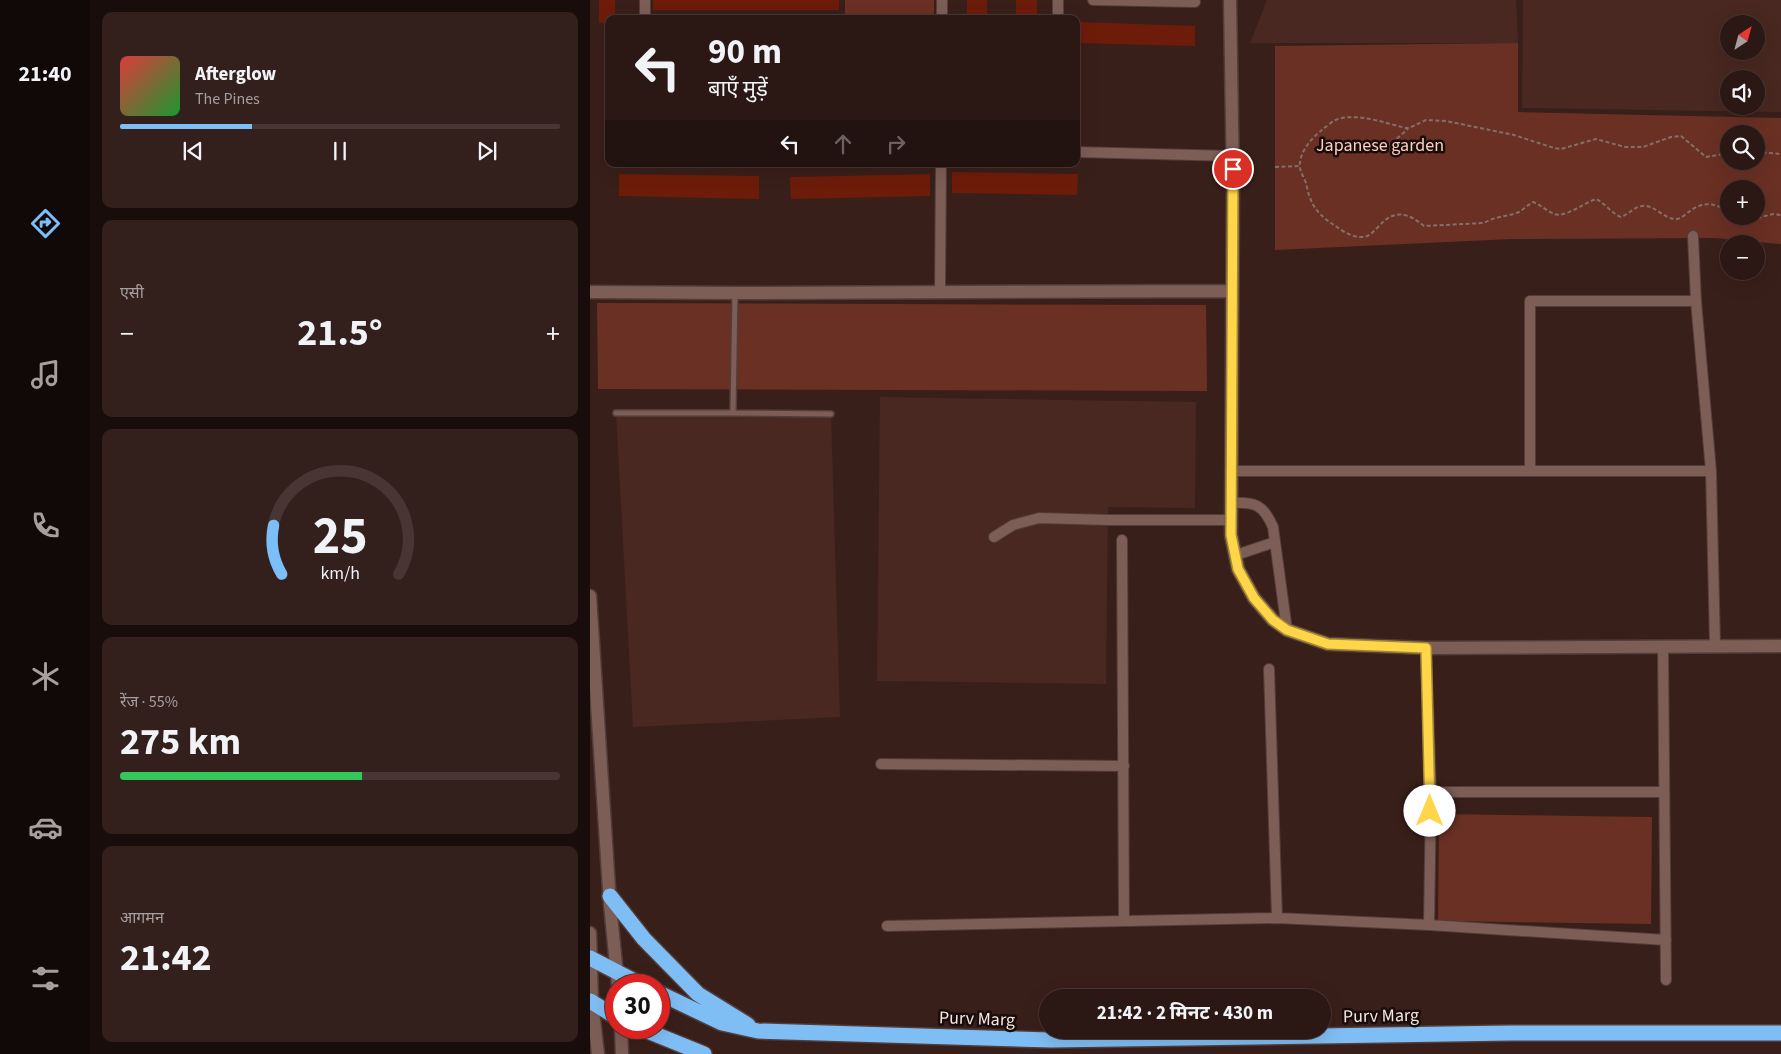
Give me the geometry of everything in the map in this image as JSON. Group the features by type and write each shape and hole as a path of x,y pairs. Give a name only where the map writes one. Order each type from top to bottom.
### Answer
{"highway":[{"path":"610,896 644,939 698,994 758,1031"},
{"path":"591,958 611,974"},
{"name":"Purv Marg","path":"670,998 722,1023 758,1031 1051,1040 1511,1033 1781,1033"},
{"path":"591,1001 605,1010"},
{"path":"667,1039 704,1054"}],"street":[{"path":"645,0 645,15"},
{"path":"942,0 942,15"},
{"path":"1058,0 1058,15"},
{"path":"1093,0 1195,2"},
{"path":"1230,0 1232,156 1231,535 1238,569 1254,598 1273,620 1287,630 1328,644 1426,648 1781,646"},
{"path":"1080,152 1232,156"},
{"path":"940,291 941,167"},
{"path":"1694,236 1696,301 1711,471 1715,645"},
{"path":"590,292 1232,291"},
{"path":"1530,471 1530,300 1696,301"},
{"path":"1230,471 1711,471"},
{"path":"1231,503 1248,502 1257,505 1267,515 1275,542 1287,630"},
{"path":"994,536 1013,525 1038,518 1232,520"},
{"path":"1122,540 1124,921"},
{"path":"1236,554 1275,542"},
{"path":"590,596 617,974"},
{"path":"1663,647 1666,980"},
{"path":"1426,648 1431,792 1429,925"},
{"path":"1269,669 1277,918"},
{"path":"881,764 1124,766"},
{"path":"1431,792 1664,792"},
{"path":"887,926 1277,918 1429,925 1666,940"},
{"path":"590,933 591,1001 598,1054"},
{"path":"621,1039 622,1054"}],"lane":[{"path":"733,413 735,293"},
{"path":"616,413 831,414"}],"path":[{"path":"1409,128 1371,119 1337,119 1313,136 1300,160 1300,166 1308,196 1315,209 1350,235 1362,237 1371,234 1389,217 1404,214 1424,226 1484,223 1492,218 1519,212 1533,202 1540,204 1554,214 1563,216 1596,199 1604,203 1616,215 1621,216 1639,206 1646,206 1672,219 1680,218 1702,204 1714,204 1720,207"},
{"path":"1388,147 1409,128 1426,120 1446,121 1485,128 1561,149 1596,139 1624,147 1643,147 1671,137 1681,136 1706,157 1720,155"},
{"path":"1765,153 1781,154"},
{"path":"1275,166 1300,166"},
{"path":"1765,216 1773,214 1781,215"}],"shaded area":[{"path":"1267,0 1516,0 1518,43 1250,43"},
{"path":"1523,0 1781,0 1781,112 1765,112 1765,70 1720,70 1720,111 1522,108"},
{"path":"880,397 1196,402 1195,508 1108,507 1106,684 877,681"},
{"path":"616,413 831,414 840,717 633,727"}],"green space":[{"path":"845,0 934,0 934,15 845,15"},
{"name":"Japanese garden","path":"1518,43 1518,112 1781,118 1781,244 1765,243 1765,235 1720,235 1720,239 1512,239 1275,250 1275,46"},
{"path":"597,303 1206,305 1207,391 598,389"},
{"path":"1439,814 1652,817 1651,924 1438,921"}],"building":[{"path":"599,0 615,0 615,15 605,15 605,23 599,23"},
{"path":"653,0 839,0 839,10 653,10"},
{"path":"967,0 987,0 987,15 967,15"},
{"path":"1016,0 1037,0 1037,15 1016,15"},
{"path":"1080,22 1195,26 1195,46 1080,43"},
{"path":"952,172 1078,174 1077,195 952,193"},
{"path":"619,174 759,176 759,199 619,196"},
{"path":"930,174 930,196 791,199 790,177"}],"route":[{"path":"1233,169 1230,471 1231,535 1238,569 1254,598 1273,620 1287,630 1328,644 1426,648 1430,811"}]}
